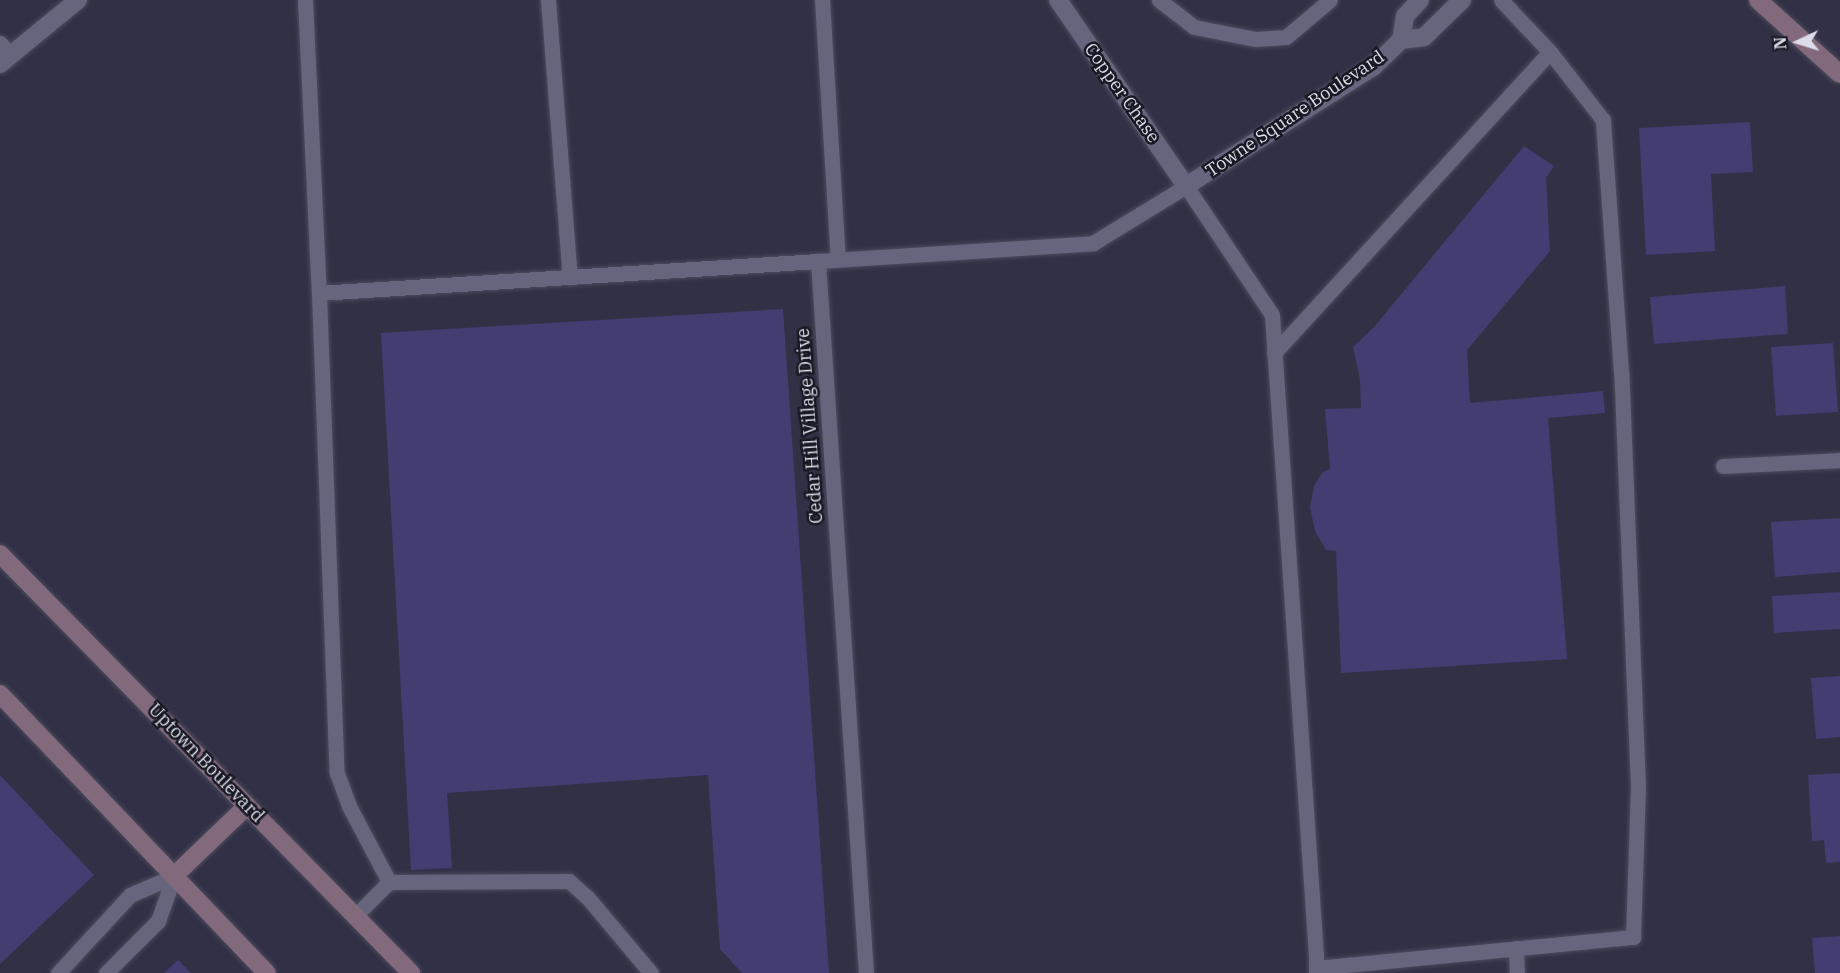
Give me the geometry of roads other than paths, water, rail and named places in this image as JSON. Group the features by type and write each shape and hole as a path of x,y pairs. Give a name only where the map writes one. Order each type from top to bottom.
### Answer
{"street":[{"path":"3,54 78,0"},
{"name":"Copper Chase","path":"1058,0 1186,186"},
{"name":"Towne Square Boulevard","path":"1401,40 1405,16 1420,0"},
{"name":"Towne Square Boulevard","path":"1186,186 1373,67 1401,40 1424,37 1462,0"},
{"path":"1758,0 1840,74"},
{"name":"Uptown Boulevard","path":"0,554 411,973"},
{"path":"0,694 267,973"},
{"path":"174,876 248,806"}],"lane":[{"path":"305,0 319,293 337,773 349,806 389,882"},
{"path":"548,0 570,277"},
{"path":"822,0 838,259"},
{"path":"1159,0 1194,27 1256,39 1286,37 1330,0"},
{"path":"319,293 1093,243 1186,186 1272,315 1316,970 1633,937 1638,787 1621,372 1603,120 1550,52 1501,0"},
{"path":"1274,353 1550,52"},
{"name":"Cedar Hill Village Drive","path":"818,261 866,973"},
{"path":"1724,466 1840,460"},
{"path":"58,973 130,895 174,876"},
{"path":"106,973 158,921 174,876"},
{"path":"355,916 389,882 569,881 588,898 651,973"},
{"path":"1516,948 1517,973"}]}
